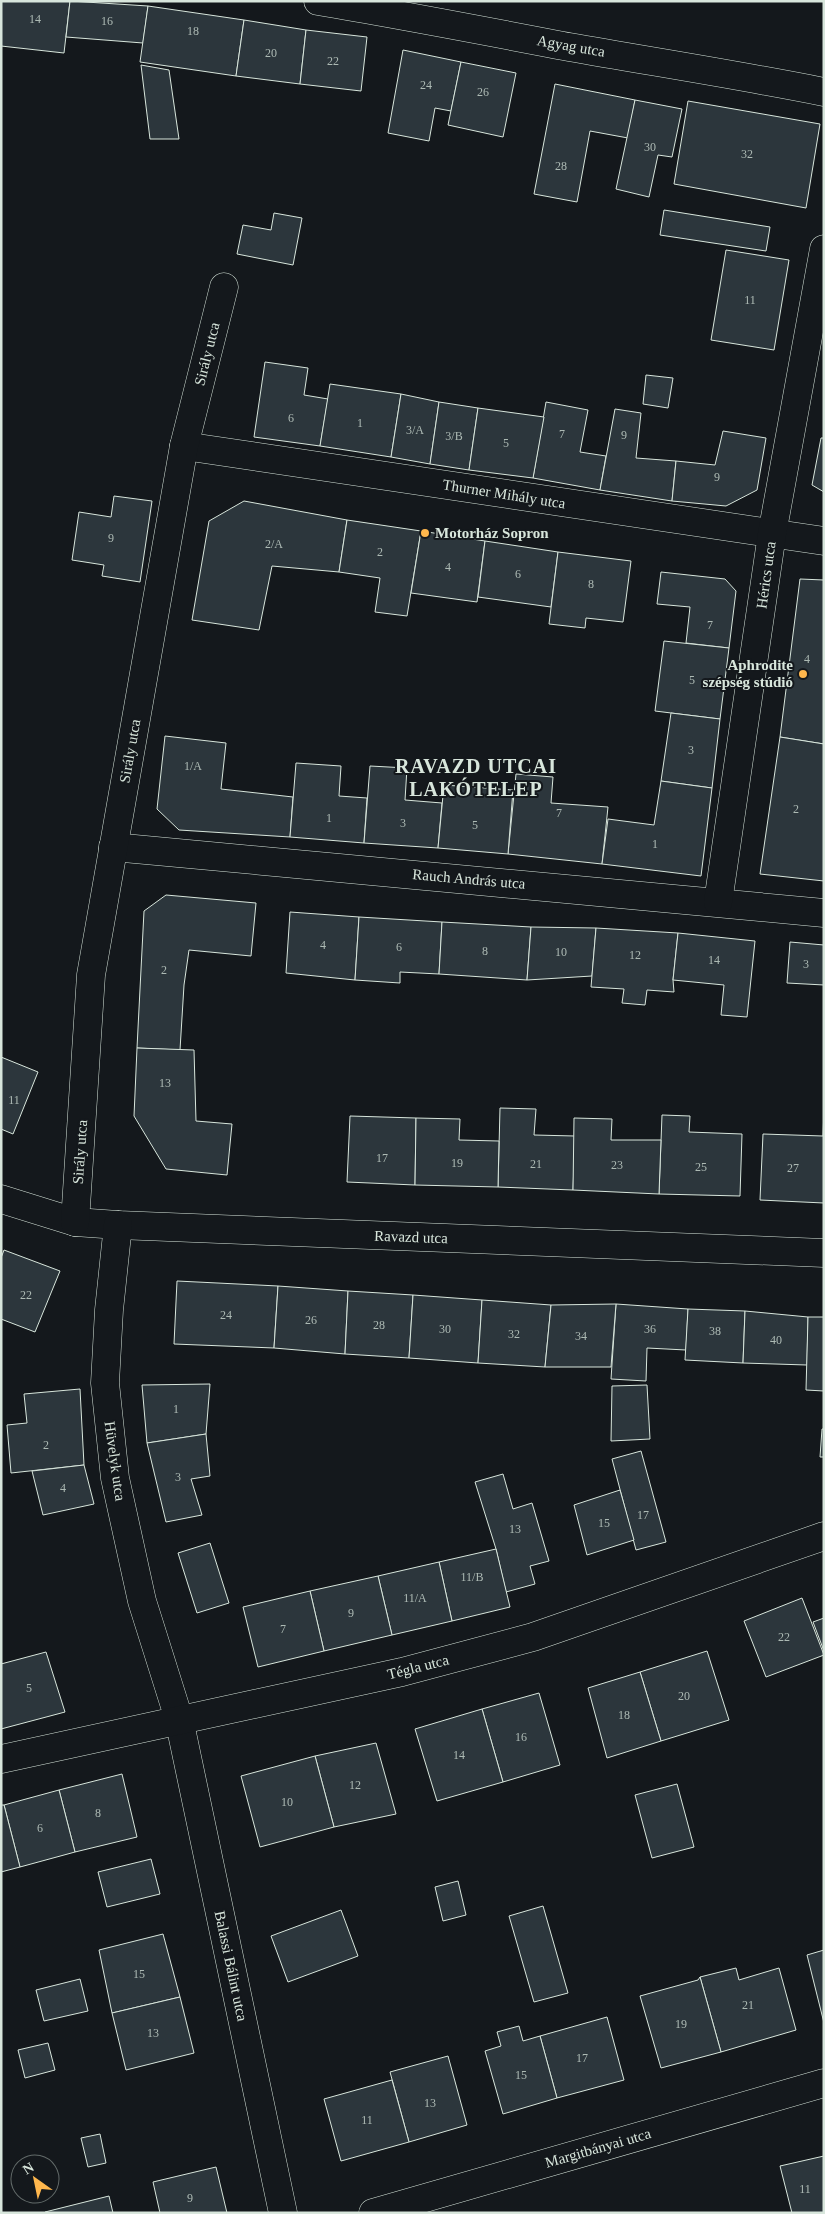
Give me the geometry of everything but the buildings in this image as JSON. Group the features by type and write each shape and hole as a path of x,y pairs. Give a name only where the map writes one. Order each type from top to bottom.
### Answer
{"street":[{"name":"Agyag utca","path":"318,1 416,17 570,47 726,72 824,92"},
{"name":"Hérics utca","path":"718,902 772,534 824,249"},
{"name":"Sirály utca","path":"75,1222 91,975 184,446 224,287"},
{"name":"Thurner Mihály utca","path":"184,446 824,541"},
{"name":"Rauch András utca","path":"114,847 824,913"},
{"name":"Ravazd utca","path":"1,1199 75,1222 118,1225 824,1253"},
{"name":"Hüvelyk utca","path":"118,1225 108,1310 105,1383 114,1478 142,1601 178,1719"},
{"name":"Tégla utca","path":"1,1759 178,1719 402,1672 533,1637 824,1536"},
{"name":"Balassi Bálint utca","path":"178,1719 283,2213"},
{"name":"Margitbányai utca","path":"373,2213 824,2083"}],"place":[{"name":"Motorház Sopron","path":"425,533"},
{"name":"Aphrodite szépség stúdió","path":"803,674"}],"district":[{"name":"RAVAZD UTCAI LAKÓTELEP","path":"476,778"}]}
